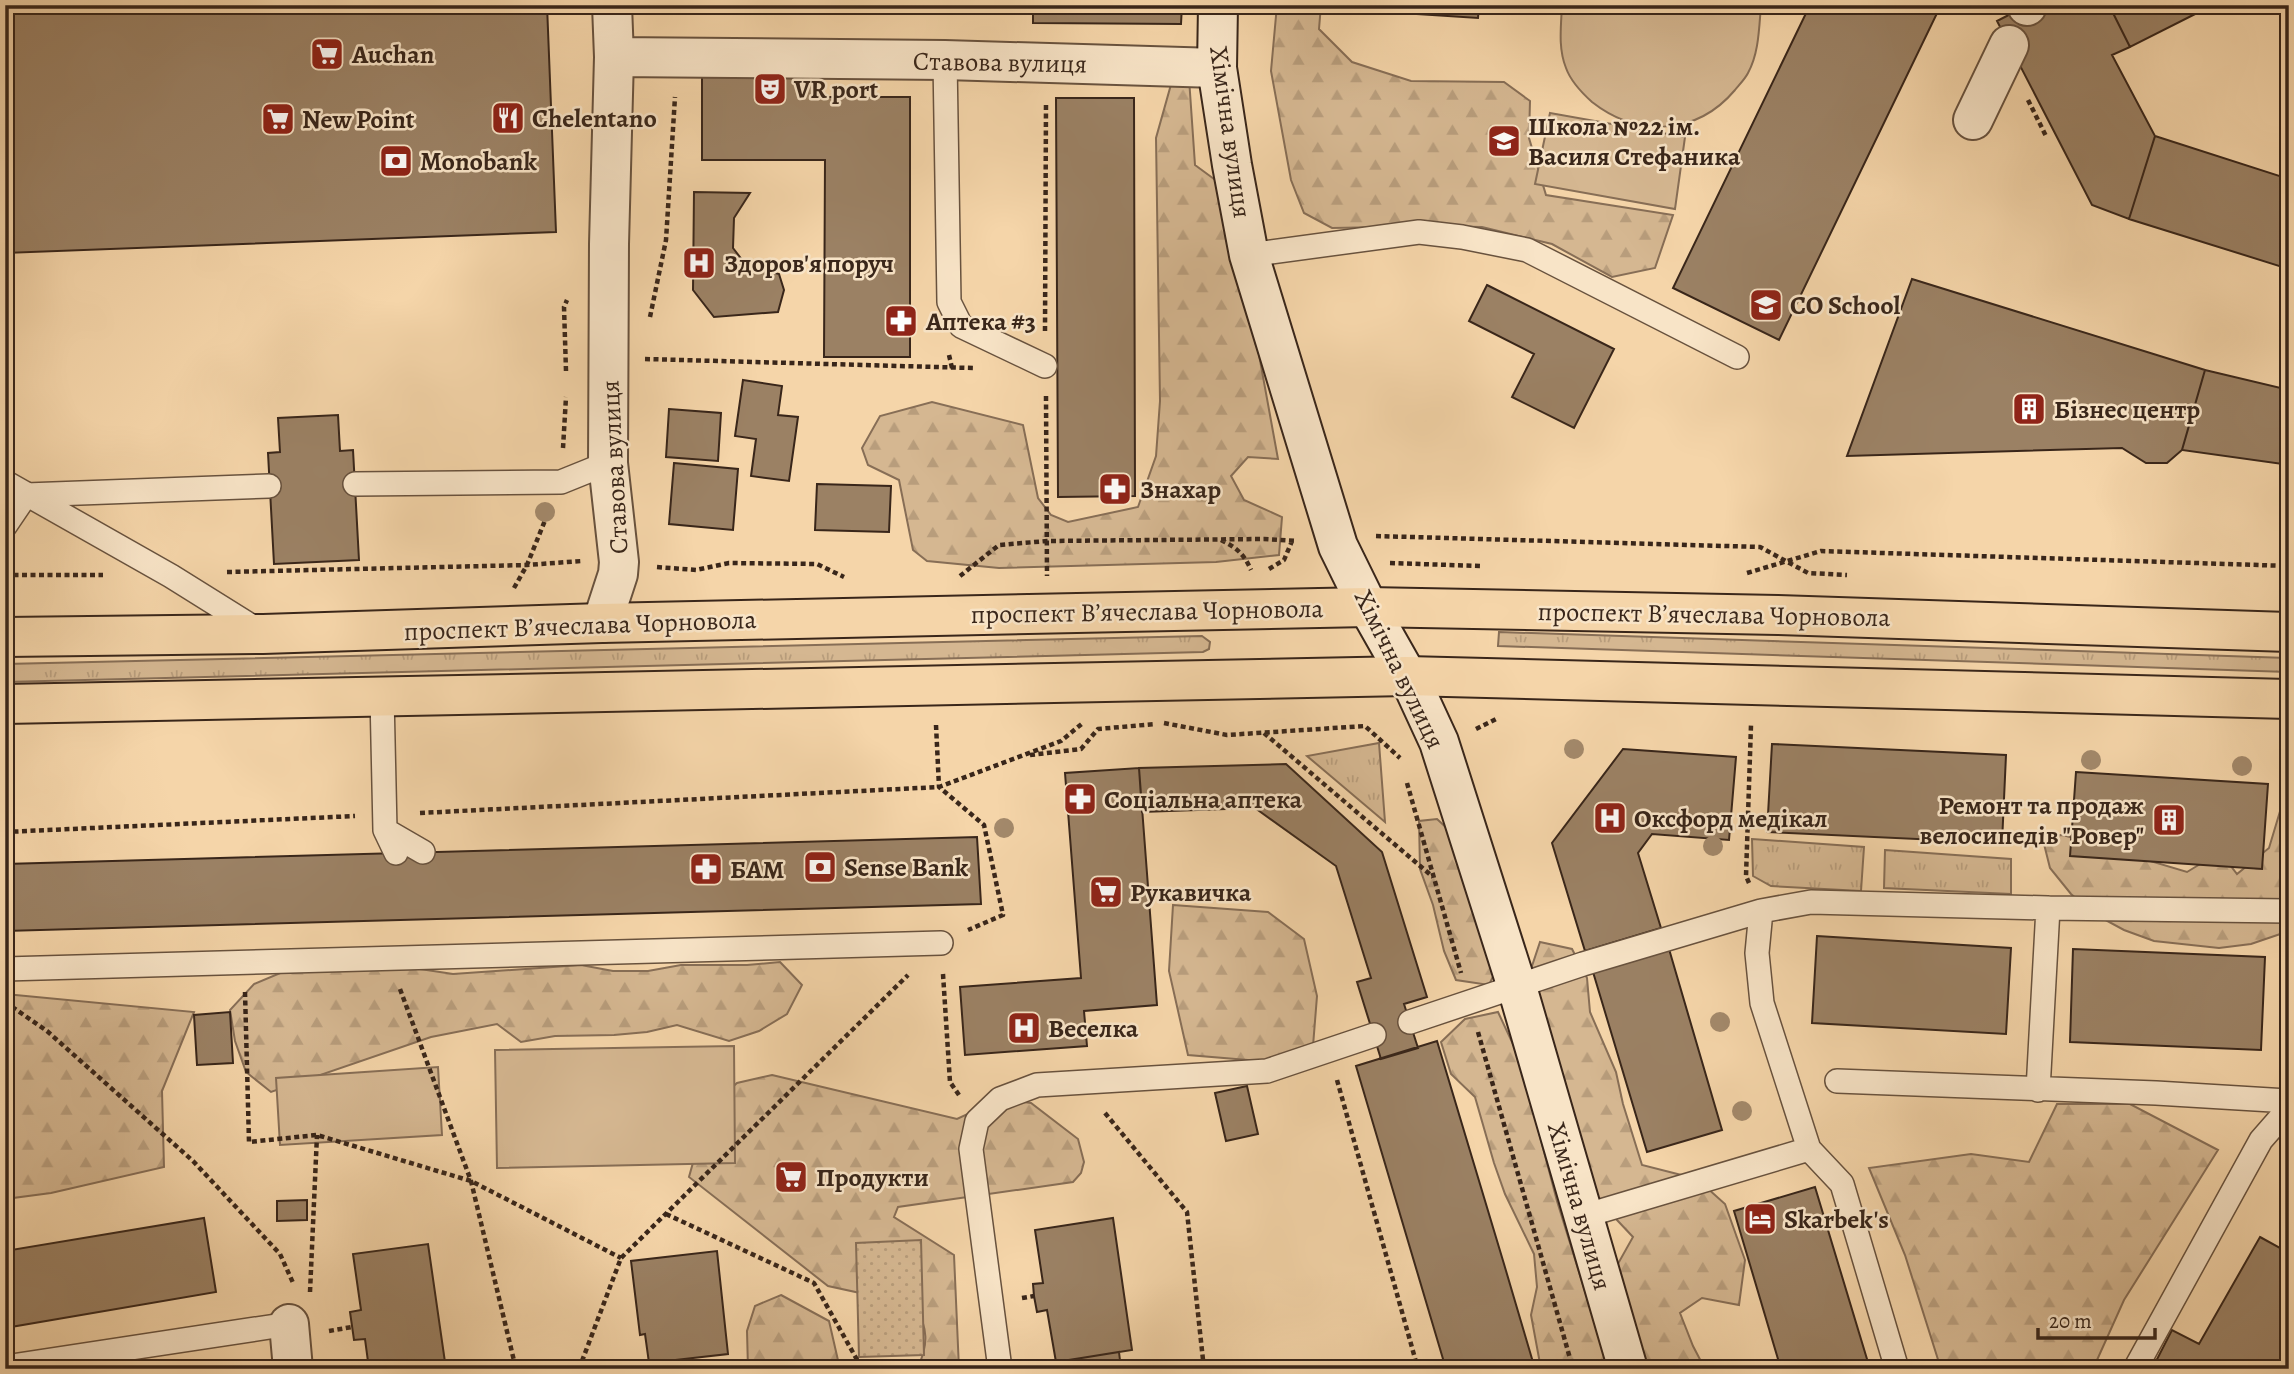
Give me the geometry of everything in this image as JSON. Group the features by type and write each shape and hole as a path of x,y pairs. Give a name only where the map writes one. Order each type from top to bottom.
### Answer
{"main road":[{"name":"проспект Вʼячеслава Чорновола","path":"5,637 262,634 601,623 1368,607 1792,615 2289,632"},
{"path":"5,705 1407,676 2289,699"}],"street":[{"name":"Ставова вулиця","path":"601,623 618,574 619,562 608,463 609,244 614,57 612,5"},
{"name":"Хімічна вулиця","path":"1218,5 1217,68 1249,255 1338,546 1357,552 1368,607 1407,676 1439,742 1517,988 1628,1369"},
{"path":"1973,120 2009,46"},
{"name":"Ставова вулиця","path":"614,57 946,60 1217,68"},
{"path":"293,1369 299,1307"}],"lane":[{"path":"946,60 949,302 961,326 1045,366"},
{"path":"1249,255 1419,232 1462,237 1527,250 1737,357"},
{"path":"355,484 561,482 608,463"},
{"path":"5,482 171,576 262,634"},
{"path":"26,495 270,486"},
{"path":"5,526 26,495"},
{"path":"382,696 384,822 396,853"},
{"path":"384,822 423,852"},
{"path":"1410,1022 1583,964 1761,911 1811,902 2289,911"},
{"path":"2038,1090 2048,908"},
{"path":"1761,911 1757,953 1762,1003 1809,1149 1842,1184 1898,1369"},
{"path":"5,969 244,962 388,949 941,943"},
{"path":"1000,1369 971,1149 977,1121 1000,1099 1037,1085 1267,1071 1374,1035"},
{"path":"1837,1080 2289,1101"},
{"path":"2135,1369 2260,1140 2289,1108"},
{"path":"1584,1216 1809,1149"},
{"path":"5,1367 299,1307"}],"path":[{"path":"1046,63 1047,578"},
{"path":"649,326 666,240 675,92"},
{"path":"947,342 952,368"},
{"path":"644,373 645,349"},
{"path":"643,359 978,368"},
{"path":"1373,523 1385,563"},
{"path":"1484,567 1385,563 1357,552 1377,536 1760,547 1808,573 1849,575"},
{"path":"956,579 999,545 1047,541 1264,539"},
{"path":"1221,540 1237,548 1245,557 1252,573 1280,569"},
{"path":"1267,570 1284,560 1292,541"},
{"path":"1737,573 1748,573 1821,551 2289,566"},
{"path":"171,576 185,573 527,565 588,561"},
{"path":"650,566 696,570 729,564 817,564 843,576"},
{"path":"5,575 111,575"},
{"path":"1751,720 1746,876 1761,911"},
{"path":"5,832 384,822 939,787 1023,756 1081,749 1098,729 1164,723 1227,735 1365,726 1400,755 1403,768"},
{"path":"1263,733 1434,878"},
{"path":"1406,780 1573,1369"},
{"path":"579,1369 621,1258 941,943"},
{"path":"388,949 471,1181 516,1369"},
{"path":"244,962 249,1142 317,1135 471,1181 621,1258"},
{"path":"5,1002 47,1031 193,1161 280,1254 299,1307"},
{"path":"1328,1049 1418,1369"},
{"path":"1079,1082 1187,1212 1204,1369"},
{"path":"299,1307 317,1135"},
{"path":"666,1214 814,1283 860,1365 869,1369"},
{"path":"1021,1298 1034,1296"}],"green space":[{"path":"1277,5 1321,5 1319,29 1352,62 1411,81 1504,82 1530,101 1529,138 1546,195 1673,215 1655,268 1612,277 1552,244 1482,227 1332,228 1304,213 1291,180 1271,71"},
{"path":"1562,5 1761,5 1758,40 1752,65 1735,90 1720,105 1703,116 1666,126 1628,122 1592,102 1571,78 1562,53"},
{"path":"1189,78 1195,165 1229,190 1278,459 1248,457 1231,476 1244,500 1282,517 1279,555 1216,562 999,568 927,561 913,550 899,480 868,465 862,448 880,416 932,402 1023,425 1038,498 1051,515 1068,522 1138,507 1156,456 1160,401 1156,138 1172,81"},
{"path":"1550,113 1685,137 1675,209 1535,184"},
{"path":"1499,632 2289,658 2289,672 1498,646"},
{"path":"1202,636 1210,642 1209,649 1203,652 5,682 5,664"},
{"path":"1379,743 1385,822 1307,756"},
{"path":"2289,794 2289,931 2251,944 2219,948 2154,941 2124,930 2096,915 2071,894 2050,868 2042,836 2063,835 2187,872 2220,852 2237,874 2269,848 2284,798"},
{"path":"1437,819 1464,844 1497,968 1489,985 1456,980 1444,951 1433,905 1420,869 1419,821"},
{"path":"1752,839 1864,847 1861,891 1771,886 1753,876"},
{"path":"1885,850 2011,859 2011,894 1884,888"},
{"path":"1173,905 1268,912 1304,939 1317,996 1313,1046 1295,1064 1188,1055 1169,971"},
{"path":"1540,942 1572,949 1587,978 1590,1012 1616,1072 1642,1165 1697,1179 1725,1204 1745,1260 1739,1305 1702,1298 1680,1313 1705,1369 1644,1369 1615,1269 1633,1237 1599,1201 1530,972"},
{"path":"780,962 802,985 787,1014 759,1031 729,1041 677,1025 647,1032 555,1036 521,1042 497,1024 431,1037 271,1092 246,1072 235,1041 230,1010 254,984 285,971 319,965 420,969 453,974 581,965 613,971 648,971 681,965"},
{"path":"5,994 194,1012 162,1091 164,1167 51,1193 5,1199"},
{"path":"1498,1012 1519,1057 1557,1201 1609,1369 1541,1369 1531,1315 1537,1287 1534,1254 1505,1194 1475,1097 1451,1074 1441,1042 1465,1019"},
{"path":"734,1046 735,1163 497,1168 495,1050"},
{"path":"438,1067 442,1135 280,1145 276,1078"},
{"path":"772,1075 957,1119 1000,1099 1031,1103 1078,1139 1084,1162 1081,1173 1073,1182 898,1207 894,1217 954,1255 959,1369 917,1369 924,1352 925,1329 915,1305 828,1286 689,1177 708,1109 737,1083"},
{"path":"2057,1104 2130,1104 2218,1150 2124,1300 2093,1369 1941,1369 1905,1255 1869,1168 1971,1154 2029,1162"},
{"path":"921,1240 924,1355 859,1357 856,1243"},
{"path":"781,1295 829,1321 840,1369 748,1369 747,1331 755,1306"}],"building":[{"name":"New Point","path":"5,5 547,5 556,232 5,253"},
{"path":"1033,5 1182,5 1181,24 1033,23"},
{"path":"1355,5 1479,5 1478,18 1355,10"},
{"path":"1810,5 1941,5 1779,340 1673,288"},
{"path":"2028,5 2109,5 2130,47 2112,55 2155,136 2129,219 2092,205 1997,21"},
{"path":"2109,5 2213,5 2130,47"},
{"path":"702,73 823,73 823,97 910,97 910,357 824,357 825,160 702,160"},
{"path":"1056,98 1134,98 1135,496 1058,497"},
{"path":"2155,136 2289,179 2289,269 2129,219"},
{"path":"694,192 750,193 734,218 733,248 746,265 779,274 784,290 778,312 714,317 693,290"},
{"name":"Бізнес центр","path":"1912,279 2205,370 2182,450 2167,463 2146,463 2122,448 1847,456"},
{"path":"1487,285 1614,349 1574,428 1512,397 1534,354 1469,321"},
{"path":"2205,370 2289,390 2289,465 2182,450"},
{"path":"743,380 782,386 778,415 798,417 789,481 751,476 756,439 735,436"},
{"path":"669,409 721,413 718,461 666,457"},
{"path":"338,415 340,451 353,450 359,560 274,564 268,453 280,452 278,418"},
{"path":"674,463 738,469 733,530 669,524"},
{"path":"817,484 891,486 889,532 815,530"},
{"path":"1772,744 2006,755 2002,843 1767,832"},
{"path":"1623,749 1736,757 1729,840 1652,834 1638,853 1661,928 1585,951 1552,843"},
{"path":"1286,764 1382,852 1427,997 1404,1004 1418,1048 1381,1059 1357,982 1371,978 1336,866 1255,808 1142,812 1139,768"},
{"path":"1139,768 1157,1005 1084,1011 1087,1046 965,1055 960,987 1081,978 1065,773"},
{"name":"Ремонт та продаж велосипедів \"Ровер\"","path":"2076,772 2268,784 2262,869 2070,856"},
{"path":"977,837 981,904 5,931 5,864"},
{"path":"1817,936 2011,948 2006,1034 1812,1023"},
{"path":"1669,949 1722,1130 1647,1152 1593,972"},
{"path":"2073,949 2265,957 2261,1050 2070,1042"},
{"path":"230,1012 233,1063 197,1065 194,1015"},
{"path":"1437,1041 1535,1369 1446,1369 1356,1066"},
{"path":"1247,1086 1258,1134 1226,1141 1215,1093"},
{"name":"Продукти","path":"781,1162 802,1163 801,1191 779,1190"},
{"path":"1815,1187 1870,1369 1781,1369 1734,1211"},
{"path":"307,1200 307,1220 277,1221 277,1201"},
{"path":"204,1218 216,1292 5,1328 5,1251"},
{"path":"1113,1218 1132,1350 1056,1362 1047,1310 1037,1312 1034,1296 1033,1284 1043,1283 1035,1230"},
{"path":"2260,1237 2289,1253 2287,1369 2152,1369 2172,1330 2199,1344"},
{"path":"428,1244 446,1369 369,1369 365,1339 354,1340 350,1312 361,1310 353,1254"},
{"path":"717,1251 728,1354 649,1363 645,1334 640,1335 631,1261"},
{"path":"1119,1352 1121,1369 1045,1369 1056,1366 1056,1362"}],"place":[{"name":"Auchan","path":"327,54"},
{"name":"VR port","path":"770,89"},
{"name":"Chelentano","path":"508,118"},
{"name":"New Point","path":"278,119"},
{"name":"Школа №22 ім. Василя Стефаника","path":"1504,141"},
{"name":"Monobank","path":"396,161"},
{"name":"Здоров'я поруч","path":"699,263"},
{"name":"CO School","path":"1766,305"},
{"name":"Аптека #3","path":"901,321"},
{"name":"Бізнес центр","path":"2029,409"},
{"name":"Знахар","path":"1115,489"},
{"name":"Соціальна аптека","path":"1080,799"},
{"name":"Оксфорд медікал","path":"1610,818"},
{"name":"Ремонт та продаж велосипедів \"Ровер\"","path":"2169,820"},
{"name":"Sense Bank","path":"820,867"},
{"name":"БАМ","path":"706,869"},
{"name":"Рукавичка","path":"1106,892"},
{"name":"Веселка","path":"1024,1028"},
{"name":"Продукти","path":"791,1177"},
{"name":"Skarbek's","path":"1760,1219"}]}
